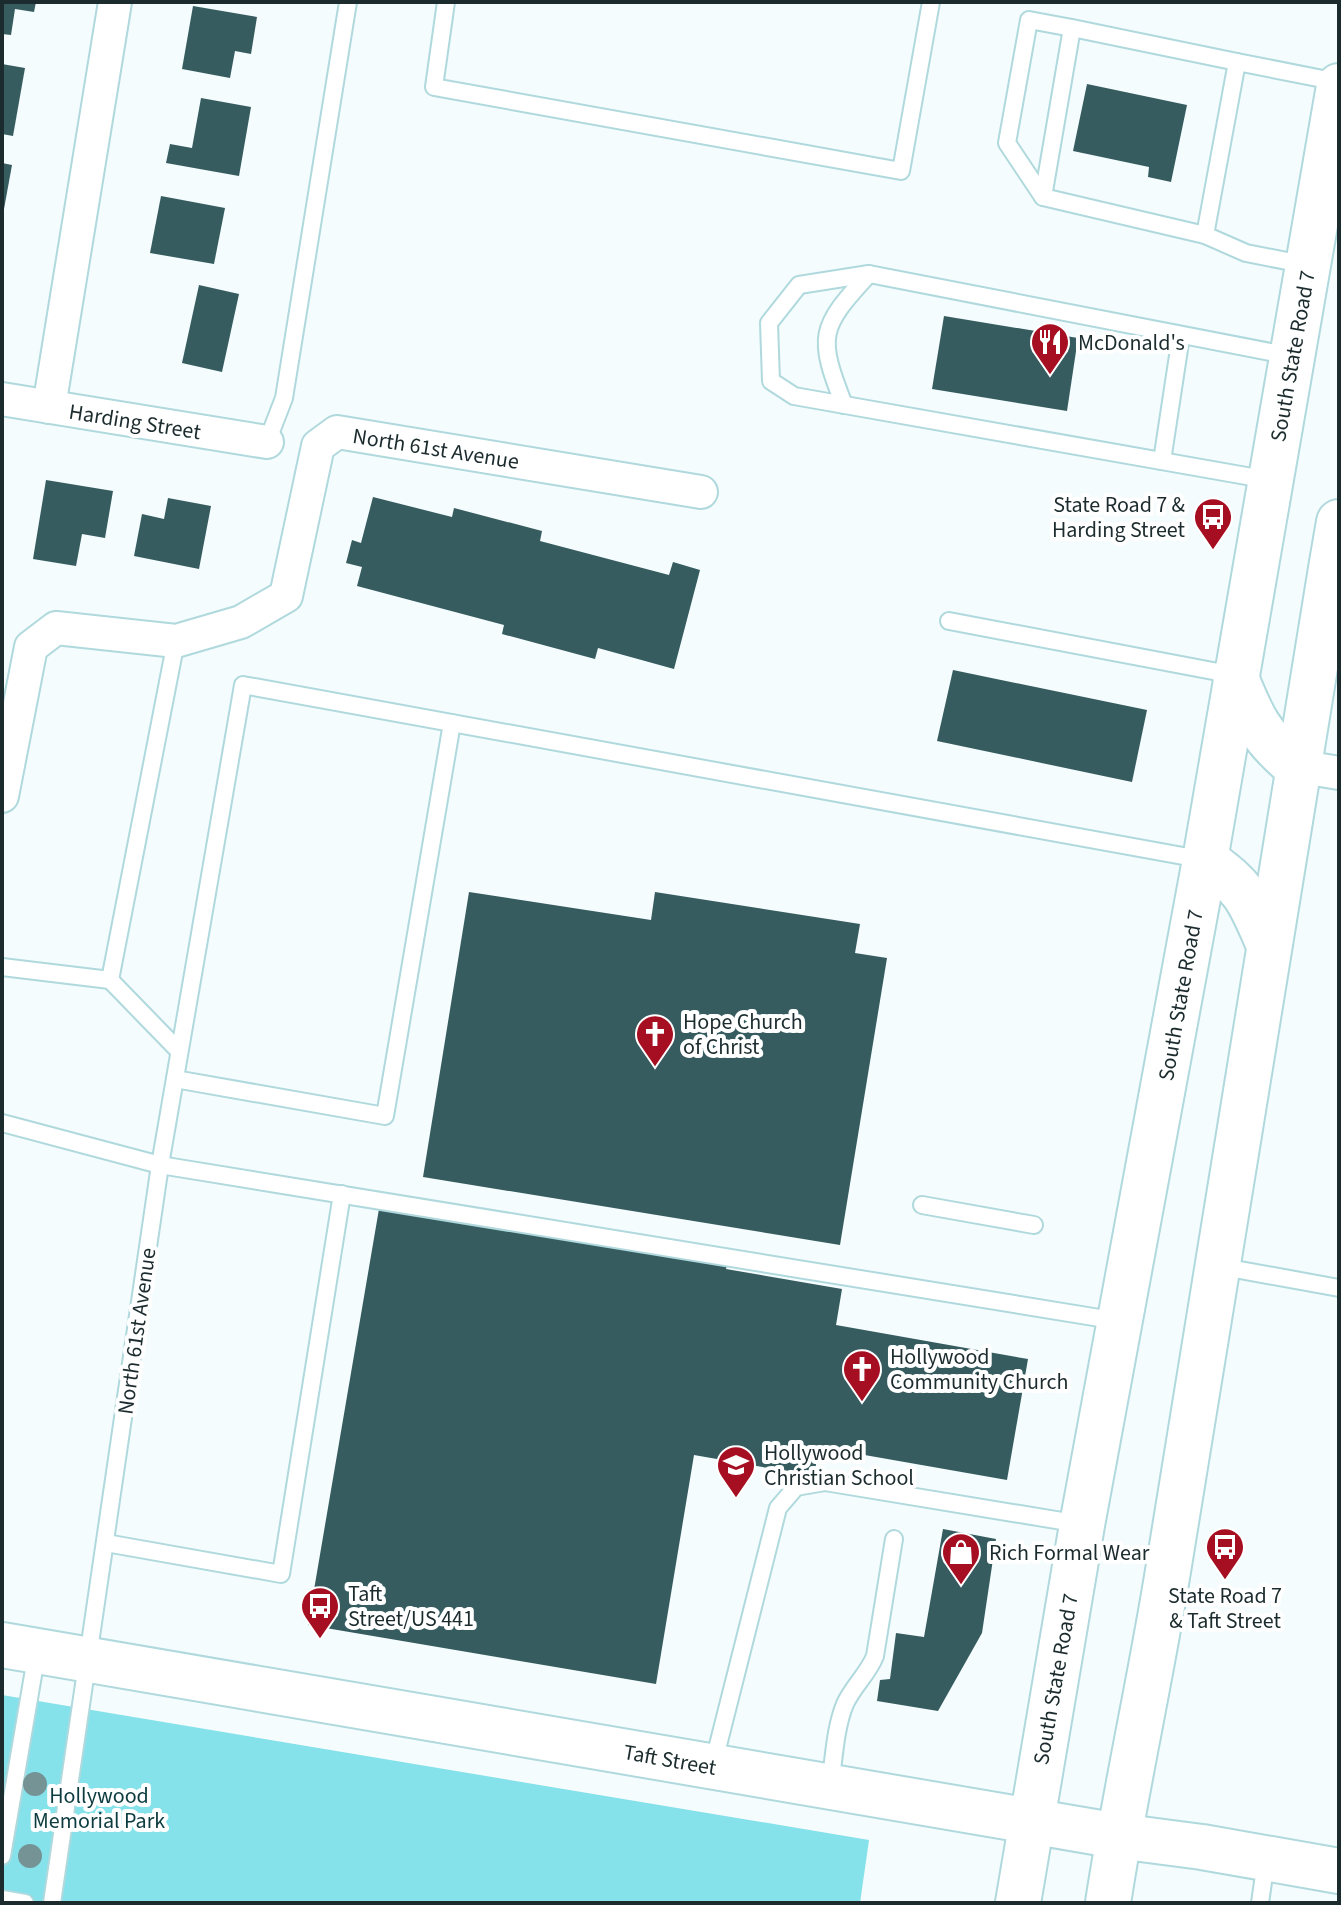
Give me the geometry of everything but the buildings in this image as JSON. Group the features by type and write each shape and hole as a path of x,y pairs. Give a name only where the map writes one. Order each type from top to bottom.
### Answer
{"main road":[{"name":"South State Road 7","path":"1018,1903 1082,1525 1205,860 1339,84"},
{"path":"1108,1903 1167,1575 1296,766 1339,522"},
{"path":"1235,675 1260,731 1274,748 1296,766"},
{"path":"1205,860 1229,876 1247,895 1268,943"},
{"name":"Taft Street","path":"20,1648 1339,1871"}],"street":[{"path":"49,407 115,2"},
{"name":"Harding Street","path":"2,399 267,442"},
{"name":"North 61st Avenue","path":"2,796 31,647 56,628 176,641 241,622 286,596 318,446 337,432 701,492"},
{"path":"1296,766 1339,773"}],"lane":[{"path":"267,442 284,398 348,2"},
{"path":"446,2 434,87 901,171 931,2"},
{"path":"1309,266 1246,253 1205,235 1043,197 1007,143 1029,20 1339,84"},
{"path":"1043,197 1072,28"},
{"path":"1205,235 1237,62"},
{"path":"1270,480 794,396 771,381 769,323 799,285 869,274 1292,356"},
{"path":"844,405 830,368 826,340 829,325 839,307 869,274"},
{"path":"1162,461 1181,336"},
{"path":"949,621 1235,675"},
{"path":"110,980 176,641"},
{"name":"North 61st Avenue","path":"52,1903 160,1165 243,685 452,723"},
{"path":"175,1079 385,1116 452,723 1205,860"},
{"path":"2,967 110,980 179,1051"},
{"path":"2,1123 160,1165 1120,1322"},
{"path":"106,1543 281,1574 342,1194"},
{"path":"922,1205 1034,1225"},
{"path":"1216,1266 1339,1288"},
{"path":"712,1766 778,1508 796,1487 825,1482 1082,1525"},
{"path":"830,1786 841,1715 875,1656 894,1539"},
{"path":"2,1856 20,1648"},
{"path":"1260,1903 1266,1858"},
{"path":"2,1899 25,1903"}],"green space":[{"name":"Hollywood Memorial Park","path":"2,1695 869,1840 860,1903 2,1903"}],"place":[{"name":"McDonald's","path":"1050,376"},
{"name":"State Road 7 & Harding Street","path":"1213,551"},
{"name":"Hope Church of Christ","path":"655,1068"},
{"name":"Hollywood Community Church","path":"862,1403"},
{"name":"Hollywood Christian School","path":"736,1499"},
{"name":"State Road 7 & Taft Street","path":"1225,1581"},
{"name":"Rich Formal Wear","path":"961,1586"},
{"name":"Taft Street/US 441","path":"320,1640"}]}
